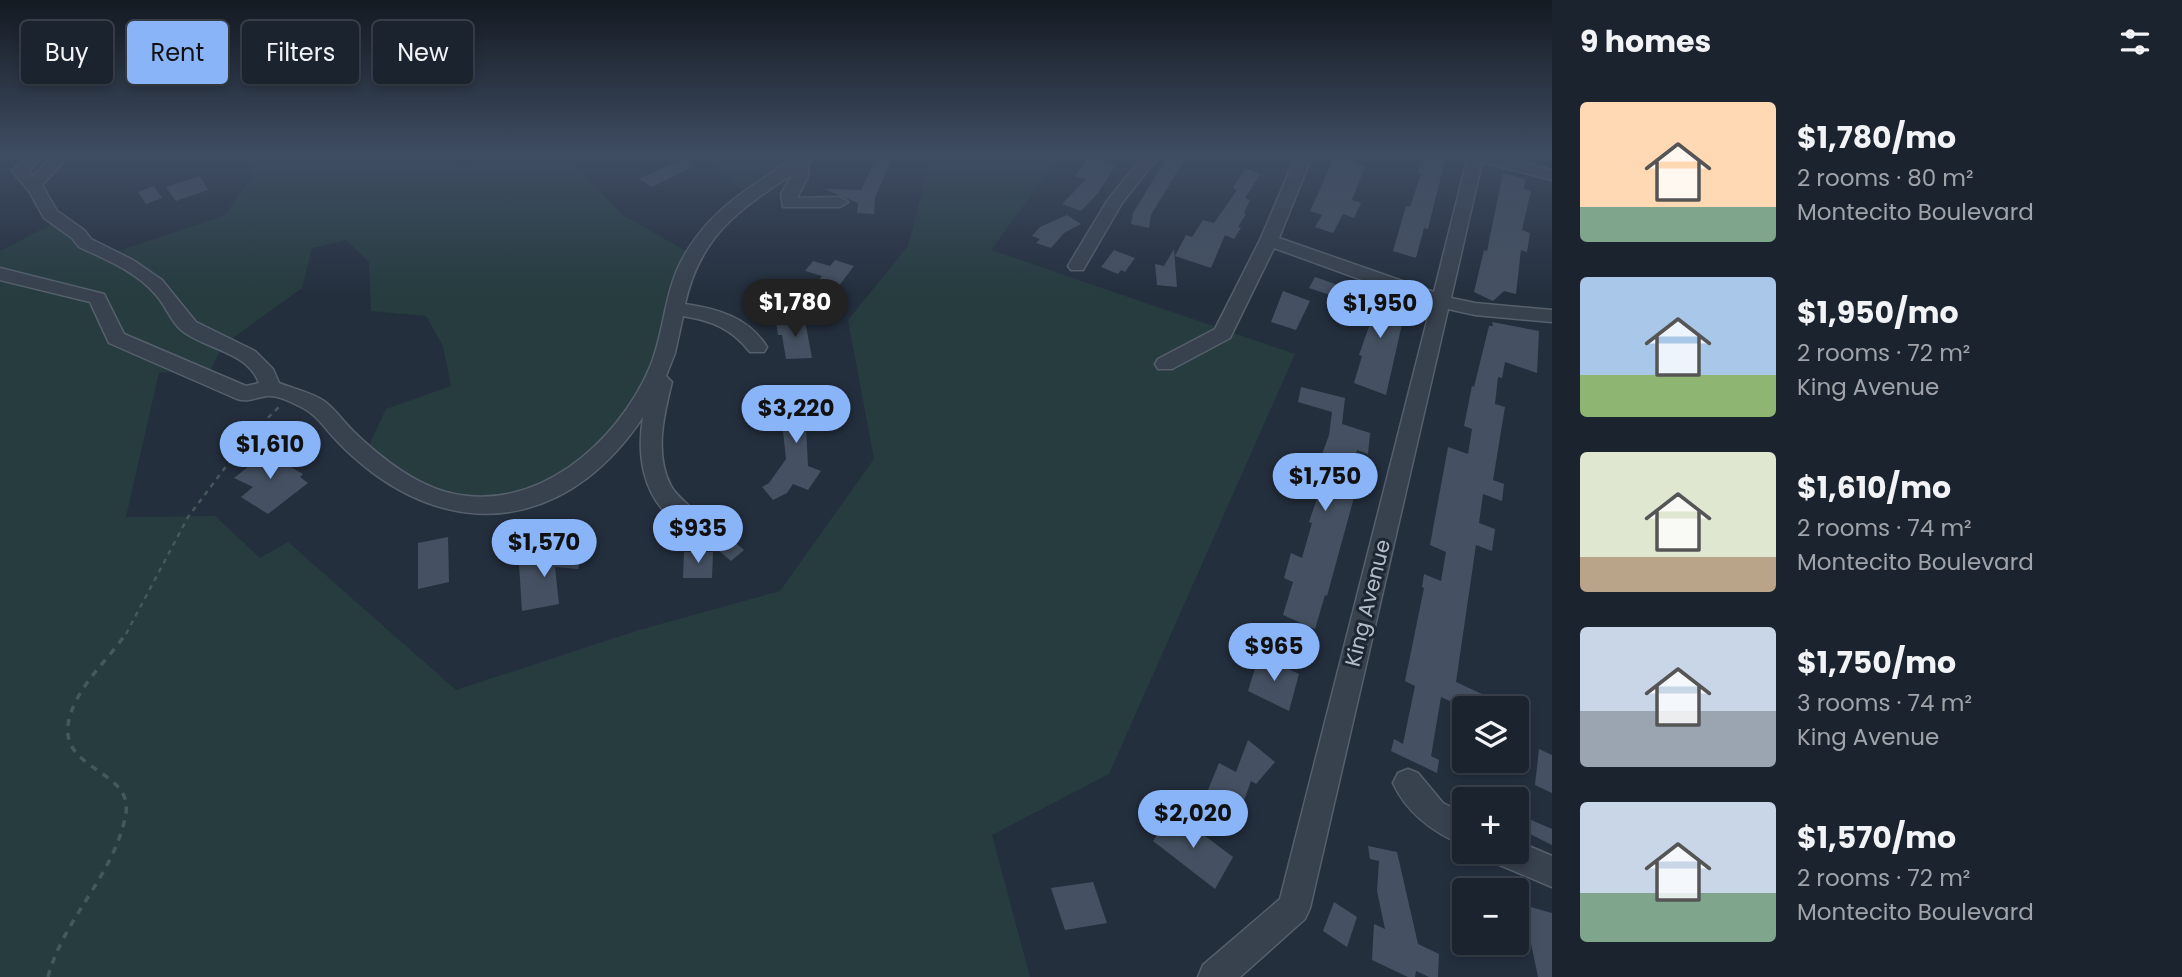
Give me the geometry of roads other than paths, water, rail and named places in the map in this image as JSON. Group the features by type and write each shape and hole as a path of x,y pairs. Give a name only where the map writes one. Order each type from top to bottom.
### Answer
{"street":[{"path":"43,202 50,214 78,234 85,243 149,278 163,291 187,325 223,345 250,355 267,371 271,388"},
{"path":"0,274 97,298 116,338 244,394 271,388 318,407 365,454 398,479 450,502 487,506 508,504 535,497 563,482 607,447 631,418 659,370 689,264 714,225 736,202"},
{"path":"789,202 840,202"},
{"path":"1077,266 1115,202"},
{"path":"1165,364 1223,333 1285,202"},
{"name":"King Avenue","path":"1215,977 1294,908 1466,202"},
{"path":"1269,240 1442,302 1475,309 1552,316"},
{"path":"676,309 731,320 745,331 757,347"},
{"path":"659,370 663,379 654,408 650,446 652,470 668,499 688,519"},
{"path":"1408,783 1433,813 1452,824"},
{"path":"1529,862 1552,872"}]}
